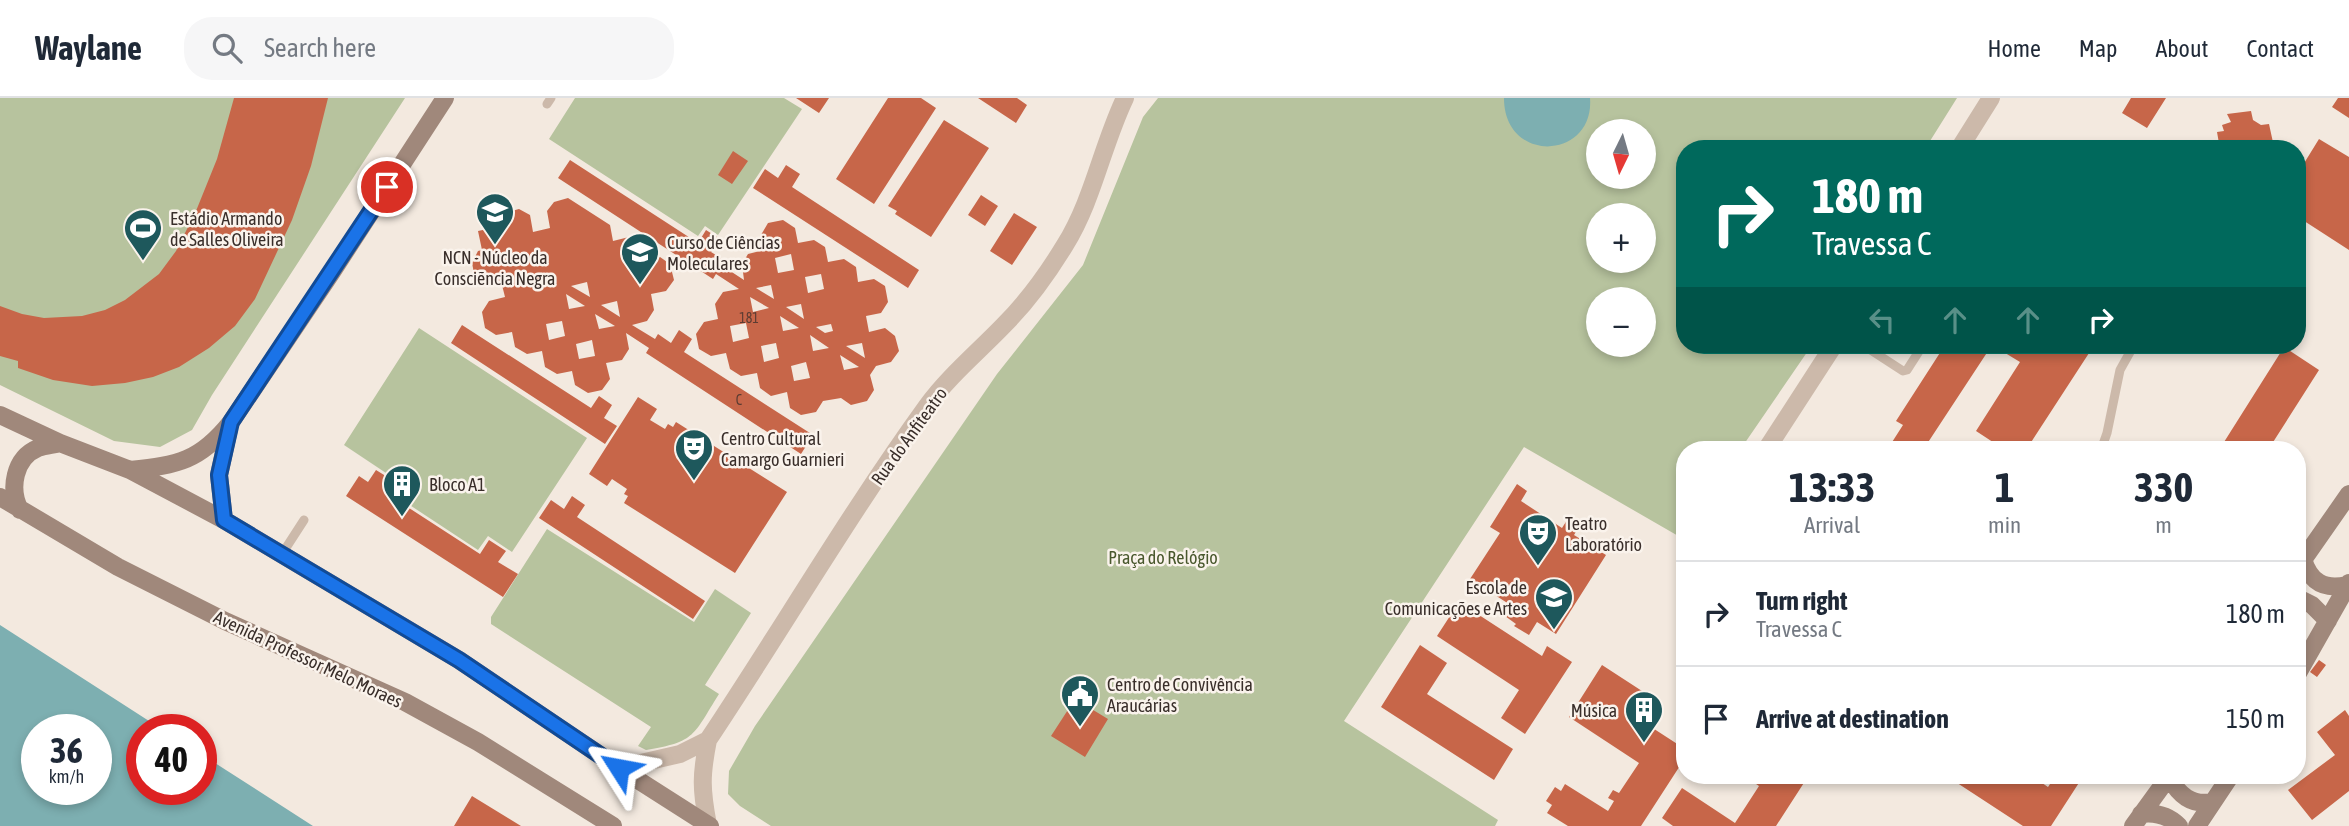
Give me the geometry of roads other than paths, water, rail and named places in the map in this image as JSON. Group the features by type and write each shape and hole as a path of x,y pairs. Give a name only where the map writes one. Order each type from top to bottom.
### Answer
{"street":[{"path":"130,470 177,463 215,442 332,272 444,98"},
{"name":"Rua do Anfiteatro","path":"709,825 702,791 702,770 708,740 929,403 1006,323 1032,292 1065,244 1084,208 1112,126 1125,98"},
{"path":"1965,140 1991,98"},
{"path":"1772,441 1828,354"},
{"path":"0,415 60,443 130,470 224,520 459,660 709,825"},
{"path":"224,520 219,475 231,422"},
{"path":"20,510 13,498 14,480 22,462 36,449 60,443"},
{"path":"2306,555 2349,494"},
{"name":"Avenida Professor Melo Moraes","path":"0,498 118,567 225,621 405,702 478,742 613,826"},
{"path":"2306,570 2314,580 2324,586 2335,588 2348,584"},
{"path":"2306,659 2348,584"},
{"path":"2306,602 2328,621"},
{"path":"619,768 680,754 708,740"},
{"path":"2137,820 2163,784"},
{"path":"2173,784 2185,799 2203,804 2213,802"},
{"path":"2197,826 2225,784"},
{"path":"2137,820 2152,813 2164,815 2179,826"}],"lane":[{"path":"1877,354 1903,371 1907,370 1917,354"},
{"path":"2104,441 2120,370 2129,354"},
{"path":"282,554 304,520"}],"water":[{"path":"1504,98 1590,98 1588,119 1579,134 1565,143 1549,146 1533,144 1518,135 1508,120"},
{"path":"0,625 138,714 126,714 126,805 217,805 217,764 313,826 0,826"}],"place":[{"name":"NCN - Núcleo da Consciẽncia Negra","path":"495,246"},
{"name":"Estádio Armando de Salles Oliveira","path":"143,262"},
{"name":"Curso de Ciências Moleculares","path":"640,286"},
{"name":"Centro Cultural Camargo Guarnieri","path":"694,482"},
{"name":"Bloco A1","path":"402,518"},
{"name":"Teatro Laboratório","path":"1538,567"},
{"name":"Escola de Comunicações e Artes","path":"1554,631"},
{"name":"Centro de Convivência Araucárias","path":"1080,728"},
{"name":"Música","path":"1644,744"}],"park label":[{"name":"Praça do Relógio","path":"1163,557"}]}
